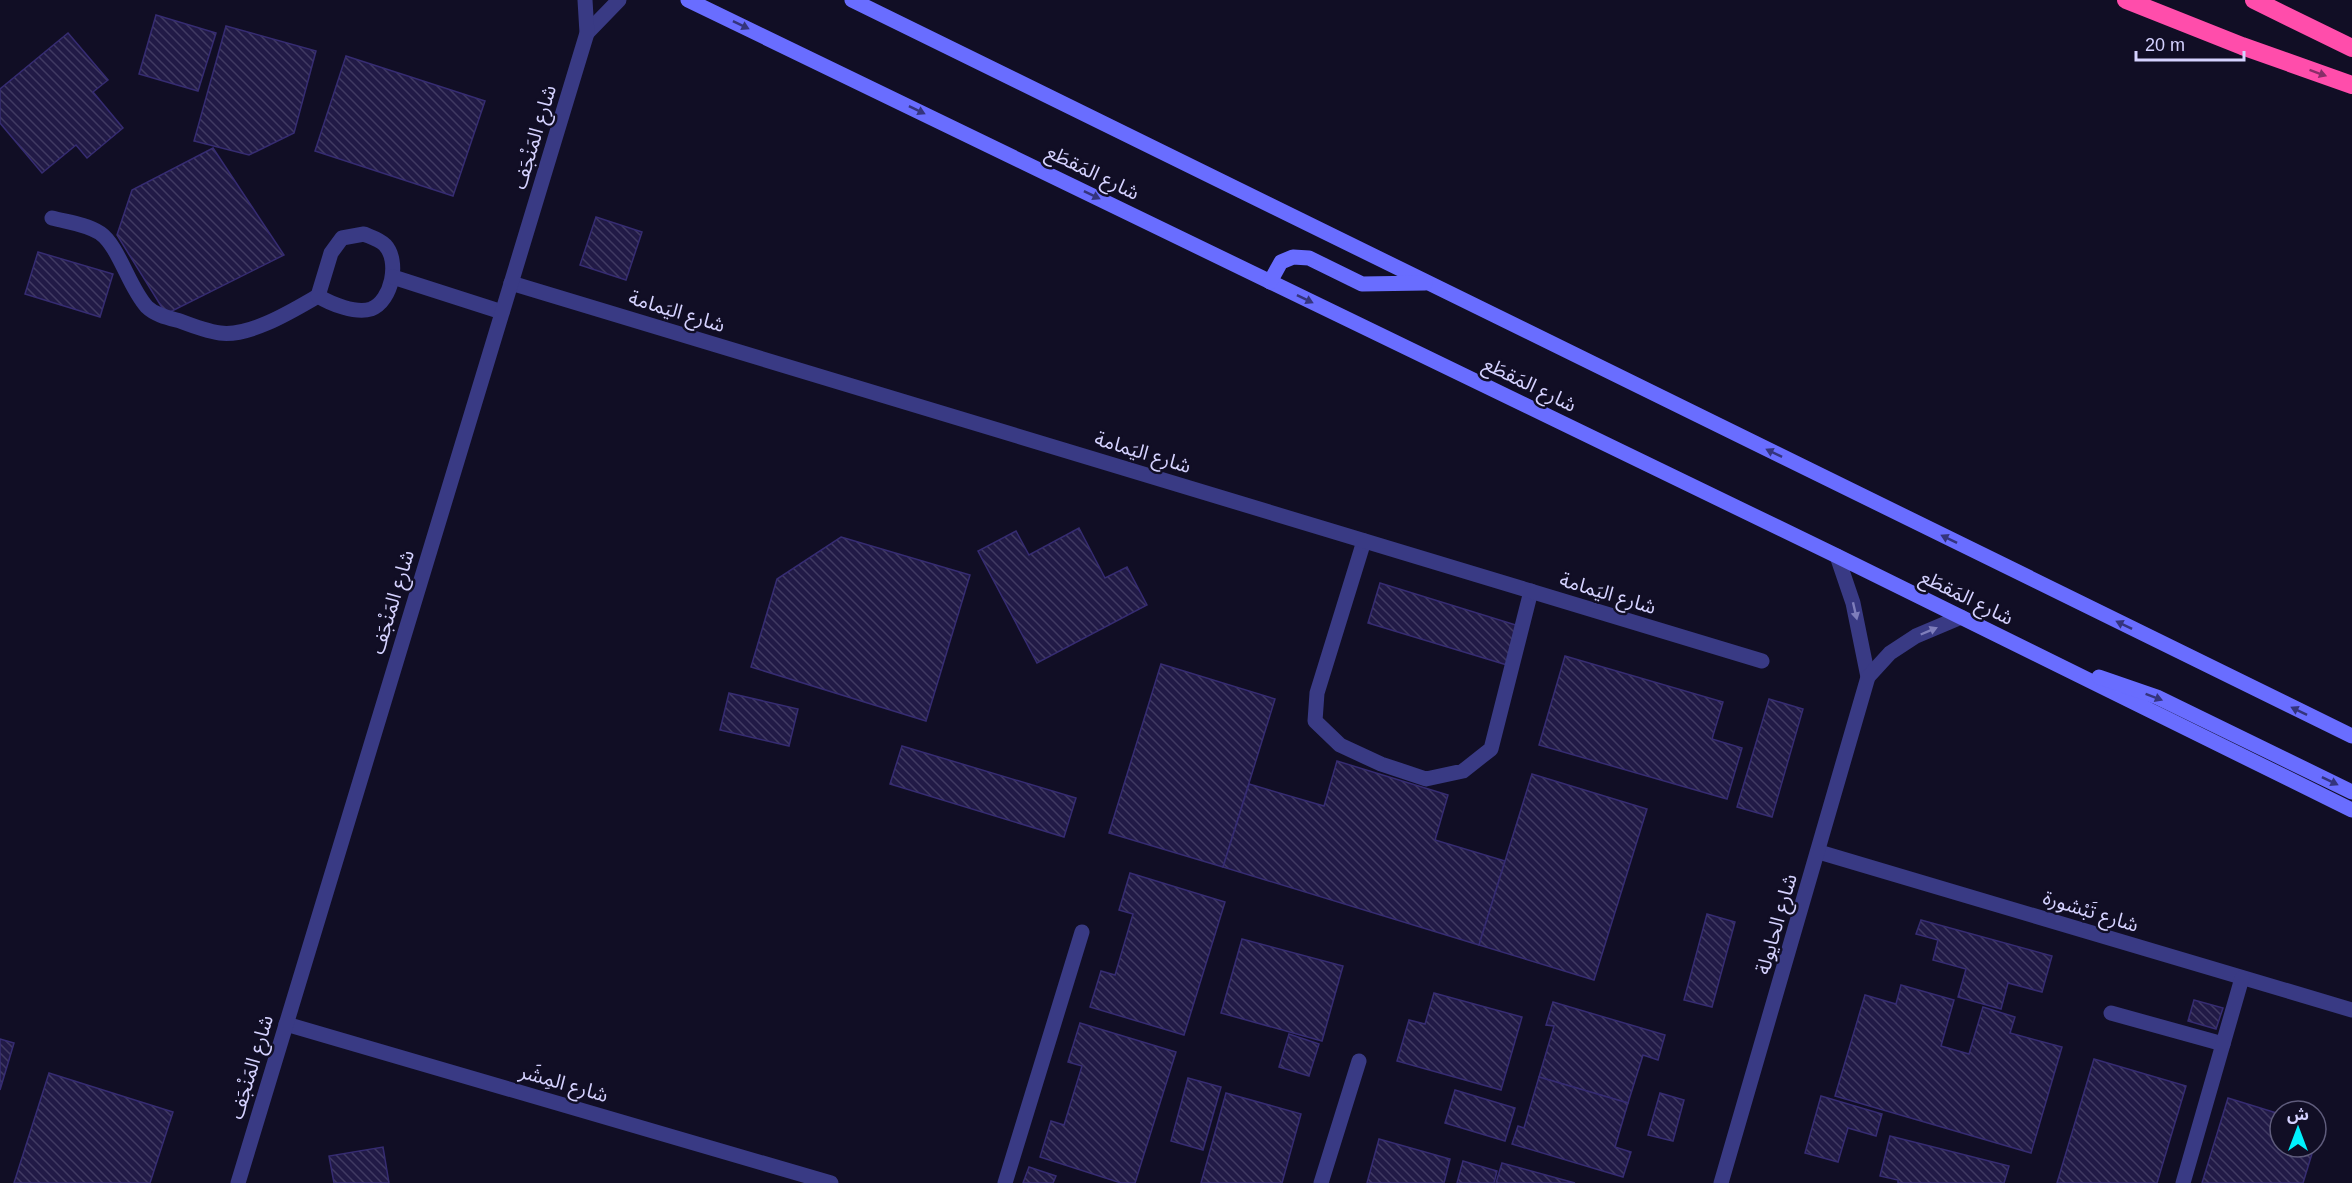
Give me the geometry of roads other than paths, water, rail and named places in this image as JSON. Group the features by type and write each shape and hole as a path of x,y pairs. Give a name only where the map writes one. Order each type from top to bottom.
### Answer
{"highway":[{"path":"2126,0 2242,46 2352,85"},
{"path":"2254,0 2352,48"}],"street":[{"name":"شارع المَنْجَف","path":"238,1183 587,33 585,0"},
{"name":"شارع المَنْجَف","path":"587,33 619,0"},
{"name":"شارع المَقطَع","path":"688,0 1837,556 2352,810"},
{"path":"852,0 2352,736"},
{"path":"51,218 101,234 112,248 136,293 148,308 160,315 221,333 238,332 273,320 318,296 331,253 342,238 364,234 376,238 385,245 392,258 393,278 380,304 369,310 353,309 327,302 318,296"},
{"path":"1270,282 1281,262 1293,257 1309,258 1362,284 1428,283"},
{"path":"393,278 502,312"},
{"name":"شارع اليَمامة","path":"511,283 1762,661"},
{"path":"1364,541 1317,693 1315,721 1340,745 1381,764 1426,779 1463,771 1491,749 1530,591"},
{"name":"شارع الحايولة","path":"1837,556 1853,603 1868,677"},
{"name":"شارع الحايولة","path":"1721,1183 1868,677 1890,653 1916,636 1961,617"},
{"path":"2040,657 2157,697 2352,792"},
{"name":"شارع تَبْشورة","path":"1819,852 2352,1010"},
{"path":"1005,1183 1082,932"},
{"path":"2183,1183 2242,978"},
{"path":"2111,1013 2223,1044"},
{"name":"شارع المِشَر","path":"286,1024 831,1183"},
{"path":"1321,1183 1359,1061"}]}
